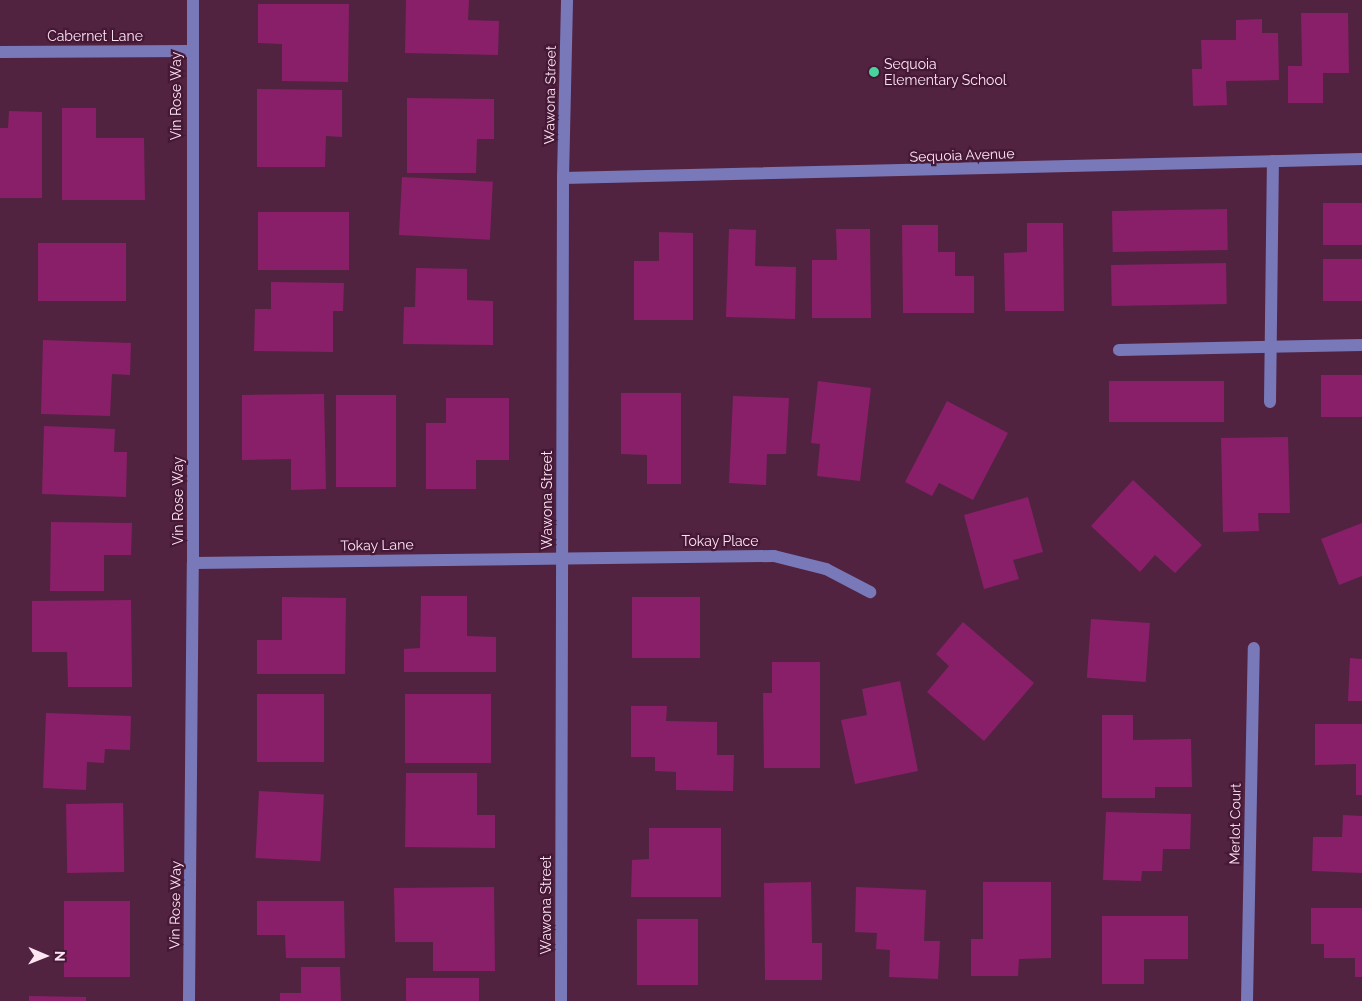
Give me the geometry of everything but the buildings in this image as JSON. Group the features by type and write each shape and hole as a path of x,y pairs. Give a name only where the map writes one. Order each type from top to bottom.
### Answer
{"street":[{"name":"Vin Rose Way","path":"189,1001 193,562 192,0"},
{"name":"Wawona Street","path":"561,1001 563,178 567,0"},
{"name":"Cabernet Lane","path":"0,52 191,51"},
{"name":"Sequoia Avenue","path":"563,178 1362,158"},
{"path":"1270,402 1273,161"},
{"path":"1119,350 1362,345"},
{"name":"Tokay Lane","path":"193,562 562,556"},
{"name":"Tokay Place","path":"562,556 774,556 826,569 870,592"},
{"name":"Merlot Court","path":"1247,1001 1254,648"}],"place":[{"name":"Sequoia Elementary School","path":"874,72"}]}
